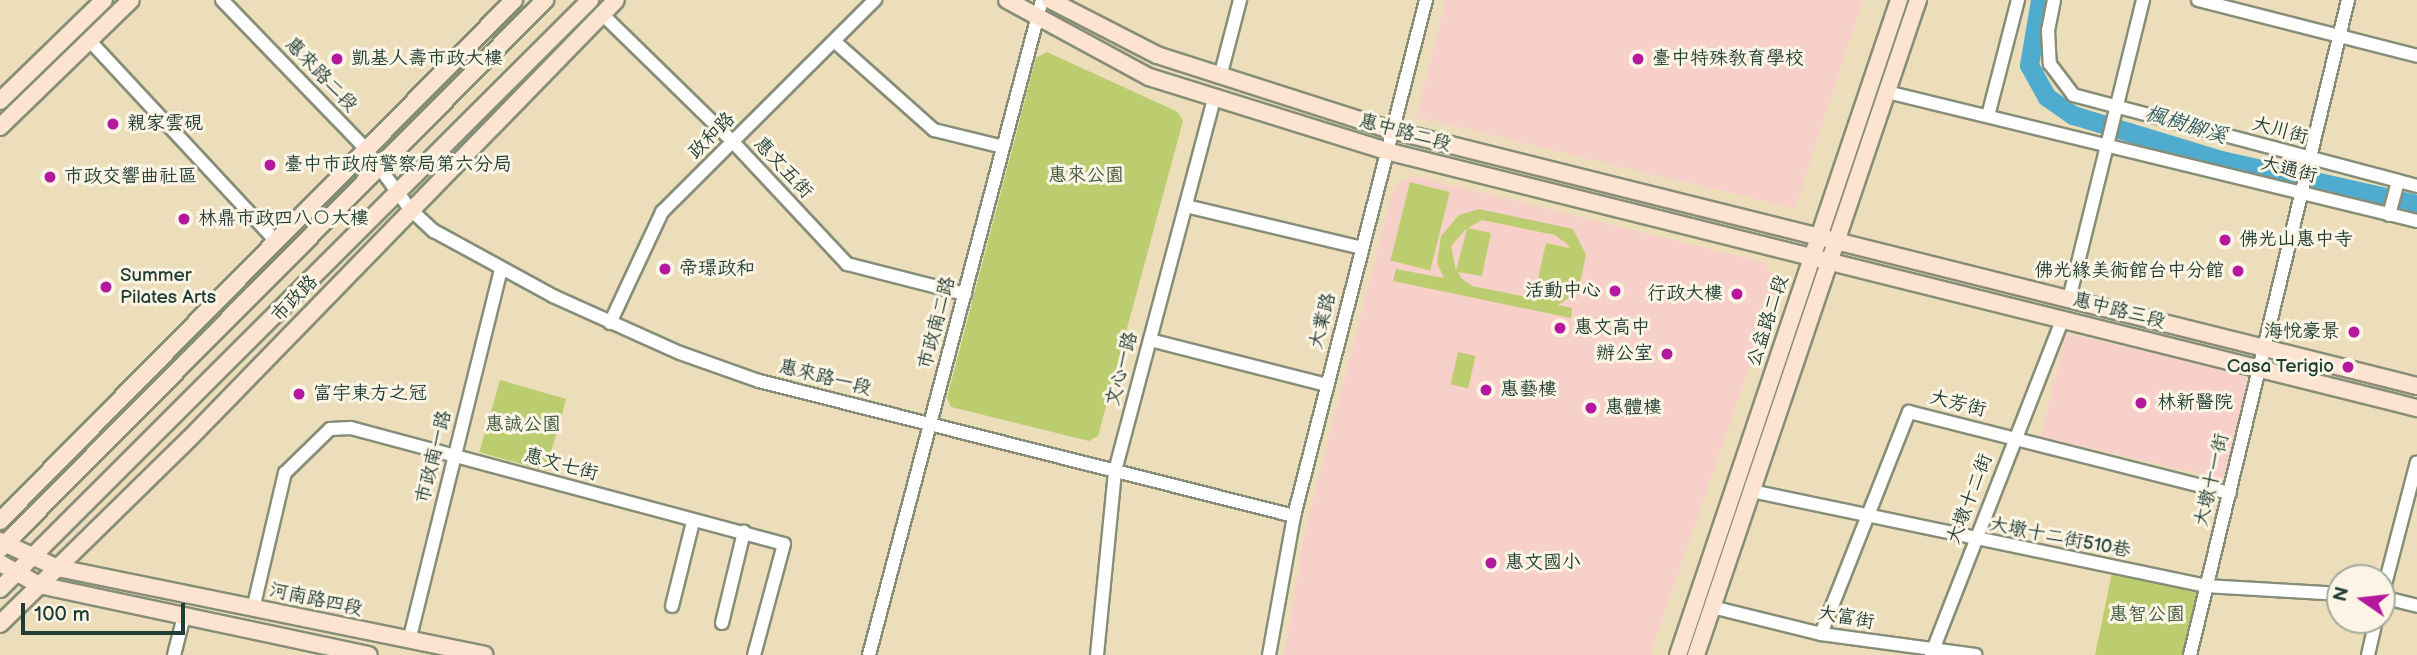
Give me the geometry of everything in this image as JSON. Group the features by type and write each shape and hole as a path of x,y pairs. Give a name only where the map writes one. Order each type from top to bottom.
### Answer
{"street":[{"path":"0,101 104,0"},
{"path":"0,127 131,0"},
{"name":"惠來路二段","path":"222,0 365,148 389,180"},
{"path":"0,521 365,148 514,0"},
{"name":"市政路","path":"0,589 389,180 545,0"},
{"name":"市政路","path":"1,545 389,180 590,0"},
{"name":"市政路","path":"0,624 616,0"},
{"name":"政和路","path":"610,323 662,212 875,0"},
{"name":"惠中路二段","path":"1006,0 1149,77 1214,99 1386,151 1811,257"},
{"name":"市政南二路","path":"869,655 1042,0"},
{"name":"惠中路二段","path":"1050,0 1157,55 1391,130 1837,241"},
{"path":"1220,77 1240,0"},
{"name":"大業路","path":"1269,655 1294,516 1426,0"},
{"name":"公益路二段","path":"1678,655 1899,0"},
{"name":"公益路二段","path":"1696,655 1918,0"},
{"path":"1988,116 2018,0"},
{"name":"大川街","path":"2054,0 2048,51 2056,78 2073,95 2114,112 2309,163 2397,184 2417,186"},
{"path":"2069,299 2143,0"},
{"path":"2197,0 2232,4 2340,36 2417,55"},
{"path":"2309,163 2348,0"},
{"name":"惠文五街","path":"602,14 733,142 847,264 965,294"},
{"path":"89,40 275,240"},
{"path":"834,41 934,130 1003,147"},
{"name":"大通街","path":"1888,92 2390,211 2417,221"},
{"name":"文心一路","path":"1097,655 1115,471 1214,99"},
{"name":"大墩十一街","path":"2190,655 2309,163"},
{"name":"惠來路一段","path":"389,180 410,209 434,231 501,269 610,323 759,381 1294,516"},
{"path":"2390,211 2397,184"},
{"path":"1186,206 1362,248"},
{"name":"惠中路三段","path":"1837,241 2417,386"},
{"name":"惠中路三段","path":"1811,257 2417,408"},
{"name":"市政南一路","path":"407,648 501,269"},
{"name":"大墩十二街","path":"1931,653 2063,319"},
{"path":"1150,340 1327,384"},
{"name":"大芳街","path":"1821,634 1909,412 2230,493"},
{"name":"惠文七街","path":"253,609 285,473 330,429 351,428 693,522 784,544 754,655"},
{"path":"2391,564 2417,463"},
{"path":"1752,491 1866,516"},
{"name":"大墩十二街510巷","path":"1866,516 2207,586 2326,593"},
{"path":"672,606 693,522"},
{"path":"722,623 744,533"},
{"name":"河南路四段","path":"1,545 58,568 253,609 407,648 484,655"},
{"path":"0,563 14,574 40,585 369,655"},
{"path":"2396,601 2417,606"},
{"name":"大富街","path":"1712,607 1821,634 1931,653 1976,655"},
{"path":"174,655 184,616"},
{"path":"2368,655 2373,634"}],"shaded area":[{"name":"臺中特殊教育學校","path":"1446,0 1863,0 1795,209 1416,117"},
{"path":"1414,176 1765,263 1778,284 1650,655 1284,655 1306,526 1394,187"},
{"name":"林新醫院","path":"2065,333 2252,376 2228,480 2041,437"}],"green space":[{"name":"惠來公園","path":"1047,52 1178,112 1183,121 1098,436 1089,441 951,407 947,398 1036,58"},
{"path":"1410,182 1450,192 1430,271 1390,261"},
{"path":"1479,209 1573,229 1586,255 1578,292 1558,305 1572,308 1571,318 1393,281 1396,269 1444,278 1437,263 1441,236 1459,215","holes":["1482,220 1555,235 1567,244 1570,248 1546,243 1536,287 1560,293 1537,299 1472,286 1461,278 1458,272 1482,276 1491,233 1468,228","1467,229 1456,271 1451,246"]},
{"path":"1458,352 1476,356 1468,388 1451,384"},
{"name":"惠誠公園","path":"500,380 566,399 546,471 479,452"},
{"name":"惠智公園","path":"2113,568 2207,586 2190,655 2095,655"}],"waterway":[{"name":"楓樹腳溪","path":"2040,0 2029,65 2047,97 2073,115 2221,160 2417,204"}],"place":[{"name":"凱基人壽市政大樓","path":"337,59"},
{"name":"臺中特殊教育學校","path":"1638,59"},
{"name":"親家雲硯","path":"113,124"},
{"name":"臺中市政府警察局第六分局","path":"270,165"},
{"name":"市政交響曲社區","path":"50,177"},
{"name":"林鼎市政四八〇大樓","path":"184,219"},
{"name":"佛光山惠中寺","path":"2225,240"},
{"name":"帝璟政和","path":"665,269"},
{"name":"佛光緣美術館台中分館","path":"2238,271"},
{"name":"Summer Pilates Arts","path":"106,287"},
{"name":"活動中心","path":"1615,291"},
{"name":"行政大樓","path":"1737,294"},
{"name":"惠文高中","path":"1560,328"},
{"name":"海悅豪景","path":"2354,332"},
{"name":"辦公室","path":"1667,354"},
{"name":"Casa Terigio","path":"2348,367"},
{"name":"惠藝樓","path":"1486,390"},
{"name":"富宇東方之冠","path":"299,394"},
{"name":"林新醫院","path":"2141,403"},
{"name":"惠體樓","path":"1591,408"},
{"name":"惠文國小","path":"1491,563"}]}
